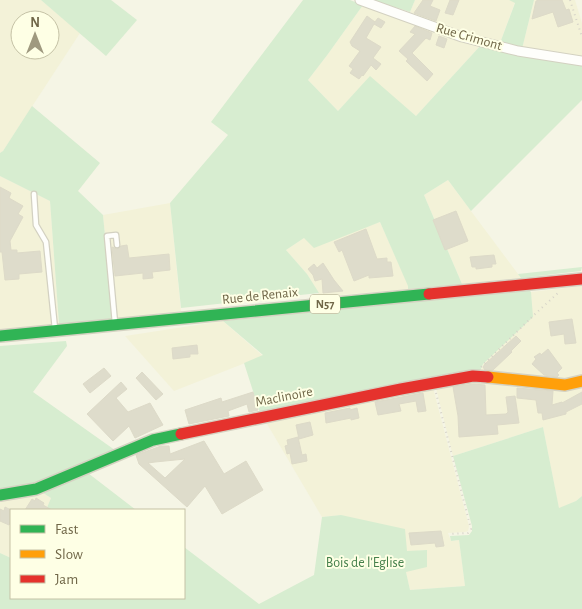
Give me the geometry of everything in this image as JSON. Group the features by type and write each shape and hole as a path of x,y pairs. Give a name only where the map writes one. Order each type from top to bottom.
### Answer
{"street":[{"name":"Rue Crimont","path":"360,0 462,37 518,51 582,61"},
{"name":"Rue de Renaix","path":"0,336 582,279"},
{"name":"Maclinoire","path":"0,495 36,489 153,440 433,383 481,376 565,385 582,381"}],"lane":[{"path":"34,194 36,224 46,242 55,331"},
{"path":"115,325 107,236 116,235 116,245"}],"path":[{"path":"570,0 582,37"},
{"path":"481,376 480,368 483,364 561,291 568,280"},
{"path":"433,383 471,529 468,533 450,534"}],"shaded area":[{"path":"0,0 41,0 53,10 10,10 10,60 60,60 60,16 80,33 0,153"},
{"path":"415,0 509,0 515,2 500,43 456,31 410,12"},
{"path":"534,0 575,0 582,23 582,58 522,49"},
{"path":"363,5 481,45 416,116 370,77 338,111 308,80"},
{"path":"0,176 50,201 59,324 0,329"},
{"path":"448,180 521,278 462,284 424,195"},
{"path":"170,203 181,311 113,319 103,215"},
{"path":"380,222 410,289 320,297 307,274 286,250 304,238 360,229"},
{"path":"582,286 582,379 573,382 480,374 483,364 532,317 531,292"},
{"path":"223,321 263,356 174,391 125,336"},
{"path":"471,378 582,383 582,496 559,509 543,427 453,456 435,384"},
{"path":"432,384 469,526 468,531 465,532 448,533 451,541 459,540 465,586 410,590 406,572 426,550 407,552 341,515 322,517 263,417"},
{"path":"37,489 51,498 46,509 10,509 10,558 0,553 0,495"}],"green space":[{"path":"41,0 111,0 137,20 106,56 60,16 60,10 53,10"},
{"path":"303,0 350,0 363,5 308,80 338,111 370,76 416,116 481,45 582,64 582,100 471,211 448,180 424,195 462,284 408,289 380,222 314,248 304,238 286,250 307,274 319,293 181,308 170,203 228,135 211,122"},
{"path":"373,0 415,0 410,12"},
{"path":"509,0 534,0 522,49 500,43 515,3"},
{"path":"32,106 100,163 78,191 103,215 113,319 59,324 50,201 0,176 0,153"},
{"path":"582,267 581,271 521,278 518,274"},
{"path":"529,290 531,292 533,317 483,364 479,374 261,416 244,363 263,355 223,321"},
{"path":"66,341 67,346 33,392 119,453 38,485 0,492 0,346"},
{"name":"Bois de l'Eglise","path":"543,427 559,508 576,501 582,496 582,609 0,609 0,553 10,558 10,599 185,599 185,548 259,604 314,575 322,517 341,515 405,529 407,551 427,550 427,567 406,572 410,590 465,586 459,540 451,541 450,536 469,535 472,531 472,526 453,456"},
{"path":"84,470 135,509 46,509 51,498 37,489"}],"building":[{"path":"423,0 433,0 430,6 440,10 436,21 414,13"},
{"path":"450,0 459,0 453,15 445,13"},
{"path":"562,0 566,10 569,9 573,22 558,27 553,12 532,19 536,1"},
{"path":"367,16 375,22 378,18 385,22 381,28 374,24 366,38 381,47 373,58 381,64 376,70 371,65 359,79 350,73 353,69 349,66 360,51 352,46 350,42"},
{"path":"415,26 432,33 430,40 426,38 412,53 433,74 427,81 406,61 408,59 399,51 415,34 410,32"},
{"path":"439,36 447,39 444,48 436,45"},
{"path":"0,187 11,193 9,198 23,206 18,214 23,217 10,241 11,250 17,250 17,253 40,251 42,272 19,274 19,279 5,280 2,252 0,252"},
{"path":"456,211 468,241 445,250 433,220"},
{"path":"366,229 377,259 387,258 387,262 391,262 393,276 369,278 369,275 354,281 342,250 339,252 334,242"},
{"path":"127,245 129,258 169,254 170,270 152,272 153,278 143,279 143,273 115,276 112,247 117,249"},
{"path":"494,255 496,264 492,264 492,267 476,269 476,267 472,267 470,257"},
{"path":"323,263 343,291 323,293 322,279 315,281 308,269 314,264 317,268"},
{"path":"572,319 576,343 565,344 564,334 551,336 549,322"},
{"path":"516,336 521,341 512,352 493,370 485,370 483,367 485,364"},
{"path":"197,345 198,354 190,354 190,357 173,359 172,348"},
{"path":"548,349 562,368 557,373 559,375 557,377 544,375 532,364 536,359 534,357 540,353 541,355"},
{"path":"104,368 111,376 90,393 83,384"},
{"path":"142,372 163,394 156,400 136,378"},
{"path":"121,382 127,389 116,398 128,412 150,403 163,425 135,438 129,426 113,441 87,414"},
{"path":"474,384 485,385 486,415 506,414 508,412 506,397 515,396 519,423 497,425 498,434 459,437 458,416 453,387"},
{"path":"517,388 553,391 552,405 562,403 582,392 582,404 566,412 566,414 543,420 542,413 538,413 536,400 517,398"},
{"path":"253,392 258,410 249,412 247,404 228,411 229,416 189,424 185,410 221,398 222,402"},
{"path":"423,393 426,411 418,412 416,401 399,404 401,411 378,415 375,402"},
{"path":"350,408 350,410 357,408 359,418 326,423 325,413"},
{"path":"310,422 313,435 299,439 296,425"},
{"path":"298,437 302,455 306,454 307,461 292,464 290,453 287,454 285,446 288,445 287,440"},
{"path":"204,441 224,474 246,461 263,490 222,514 205,486 187,507 139,464 136,455 161,446 169,446 170,454","holes":["185,459 165,478 148,463"]},
{"path":"36,498 50,509 26,509 32,499 35,501"},
{"path":"5,507 10,510 9,525 0,521 0,509 4,511"},
{"path":"441,531 444,546 436,547 435,543 411,545 409,533"}],"traffic: fast":[{"path":"0,336 429,294"},
{"path":"0,495 36,489 153,440 181,434"}],"traffic: slow":[{"path":"488,377 565,385 582,381"}],"traffic: jam":[{"path":"429,294 582,279"},
{"path":"181,434 401,389 473,376 488,377"}]}
